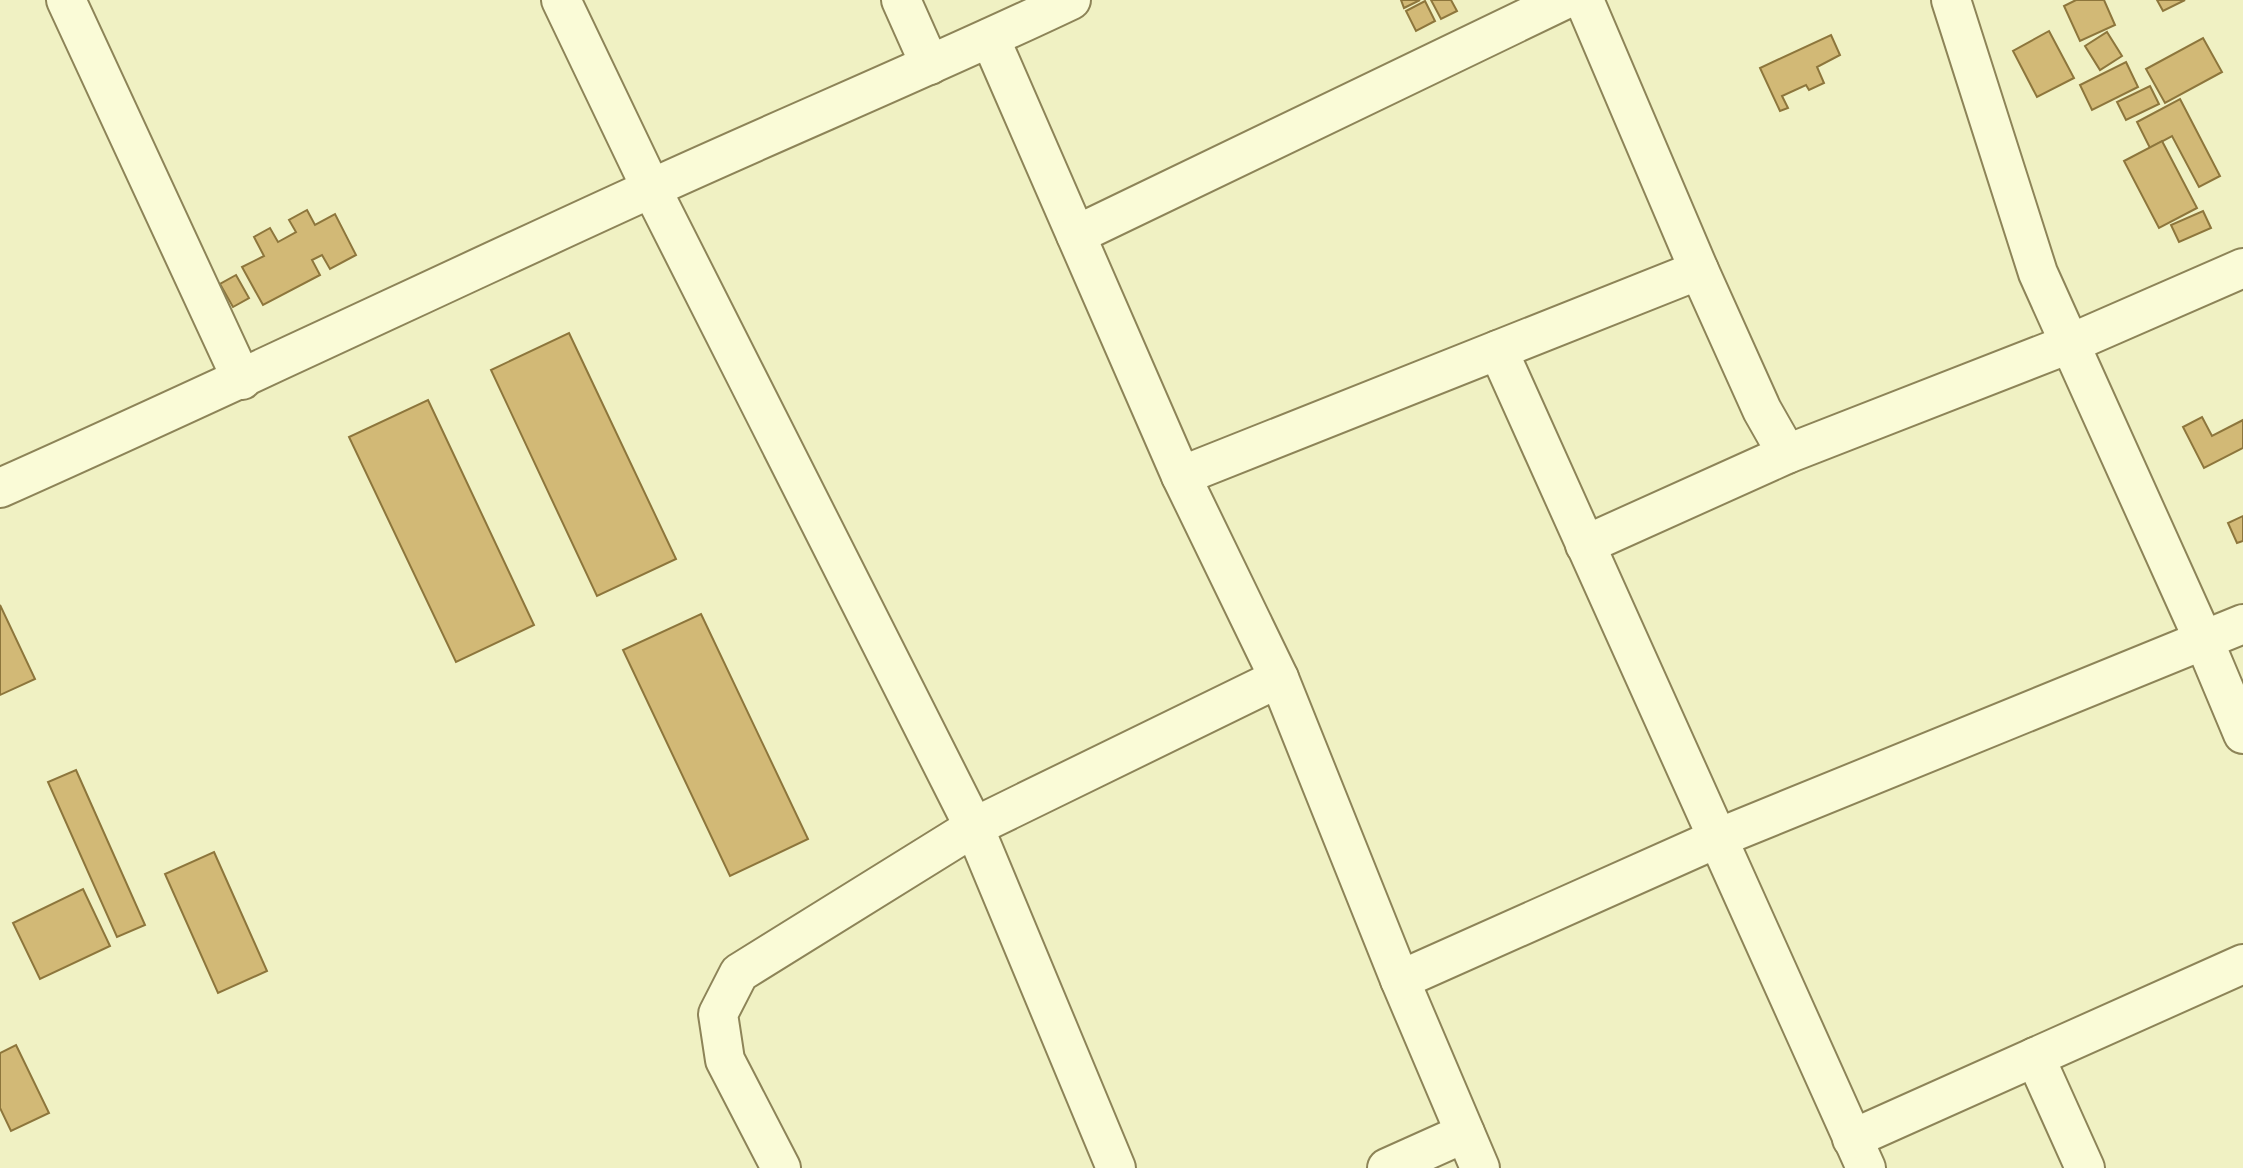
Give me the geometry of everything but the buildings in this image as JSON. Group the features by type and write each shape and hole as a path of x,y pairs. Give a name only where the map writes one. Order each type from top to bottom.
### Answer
{"street":[{"path":"66,0 242,380"},
{"path":"561,0 651,188 974,827 1116,1168"},
{"path":"901,0 930,65"},
{"path":"0,488 242,380 651,188 1071,0"},
{"path":"1076,235 1564,0"},
{"path":"1584,0 1699,270 1762,410 1787,454"},
{"path":"1951,0 2038,273 2204,641 2243,734"},
{"path":"990,38 1181,476 1279,678 1400,980 1480,1168"},
{"path":"1586,545 1787,454 2070,344 2243,268"},
{"path":"1181,476 1699,270"},
{"path":"1498,350 1859,1153 2035,1057 2243,964"},
{"path":"1400,980 1718,838 2243,624"},
{"path":"781,1168 725,1060 718,1014 739,973 974,827 1279,678"},
{"path":"2035,1057 2085,1168"},
{"path":"1387,1168 1465,1133"}]}
